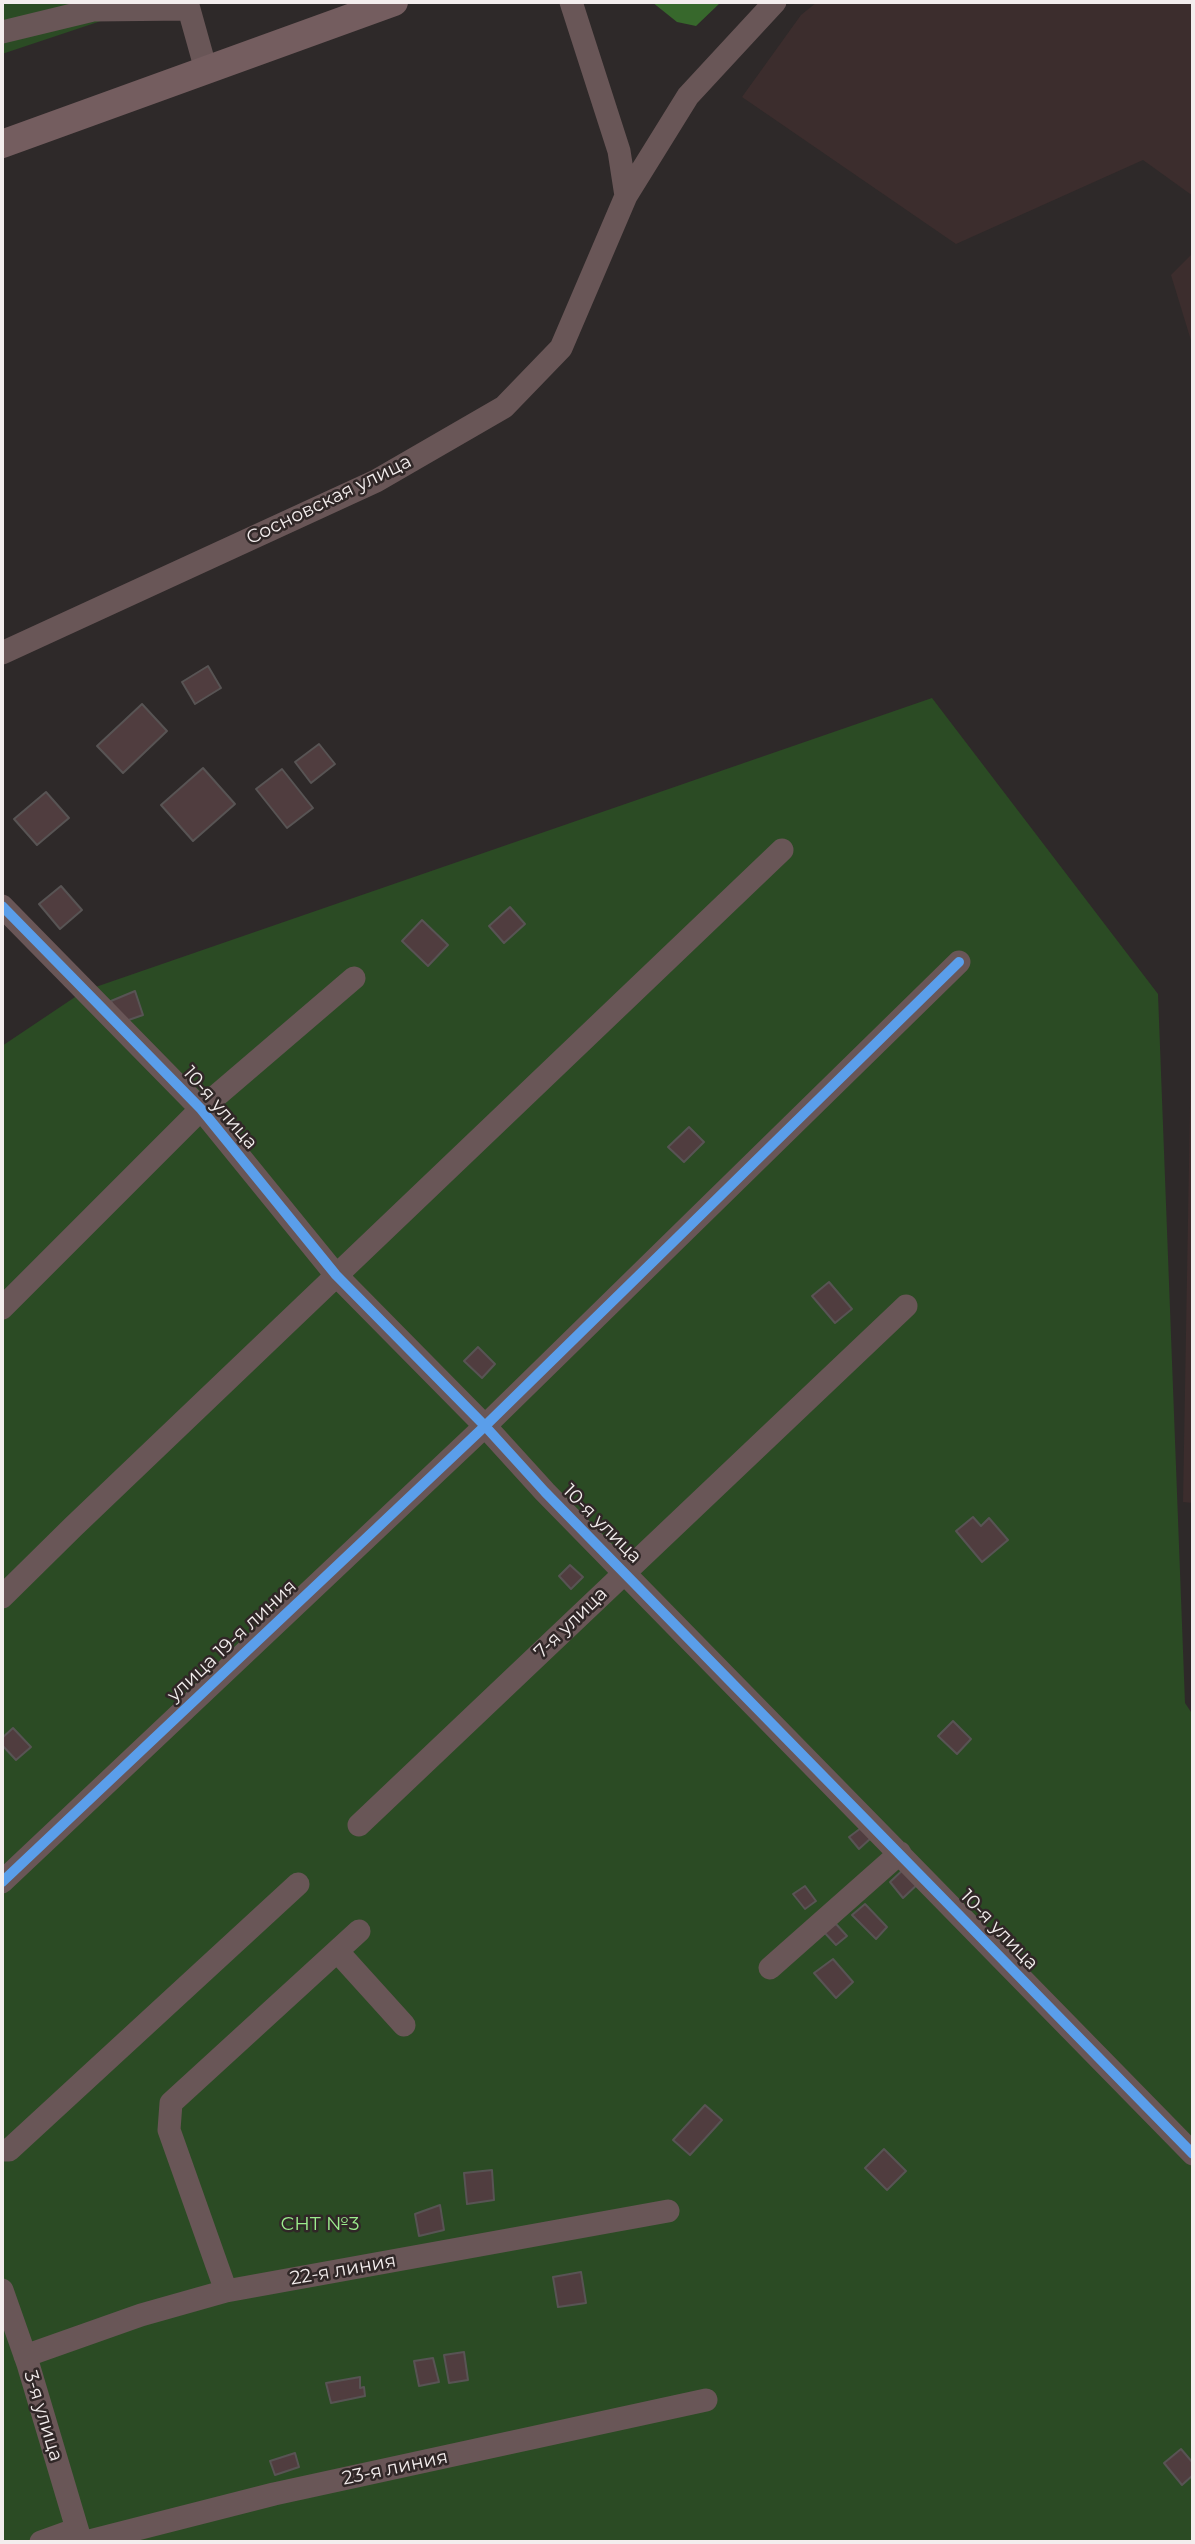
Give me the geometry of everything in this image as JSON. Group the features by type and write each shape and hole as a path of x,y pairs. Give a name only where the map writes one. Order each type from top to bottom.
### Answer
{"main road":[{"path":"2,145 394,2"}],"street":[{"path":"571,2 619,151 626,196"},
{"name":"Сосновская улица","path":"2,653 376,481 504,407 561,348 626,196 688,96 775,2"},
{"path":"2,32 91,6 188,6 206,70"},
{"path":"2,1597 782,850"},
{"name":"10-я улица","path":"2,906 201,1109 336,1275 1193,2154"},
{"name":"улица 19-я линия","path":"2,1882 485,1426 959,962"},
{"path":"2,1308 201,1109 354,978"},
{"name":"7-я улица","path":"359,1825 905,1306"},
{"path":"770,1968 900,1853"},
{"path":"2,2150 9,2150 298,1884"},
{"path":"226,2291 169,2130 171,2103 359,1931"},
{"path":"337,1951 404,2025"},
{"name":"22-я линия","path":"16,2351 226,2291 668,2211"},
{"name":"3-я улица","path":"2,2290 16,2351 82,2538"},
{"name":"23-я линия","path":"41,2542 82,2538 706,2400"}],"shaded area":[{"path":"817,2 1193,2 1193,196 1143,160 956,244 742,97 801,15"},
{"path":"1193,253 1193,347 1171,275"},
{"path":"1193,937 1193,1503 1183,1502"}],"green space":[{"path":"2,2 158,2 2,54"},
{"path":"652,2 721,2 696,26 677,22"},
{"name":"СНТ №3","path":"932,698 1158,994 1185,1703 1193,1715 1193,2542 2,2542 2,1046 84,991"}],"building":[{"path":"208,666 221,688 195,704 182,682"},
{"path":"142,704 167,731 123,773 97,746"},
{"path":"319,744 335,764 311,783 295,762"},
{"path":"203,768 235,804 193,841 161,805"},
{"path":"282,769 313,808 287,828 256,789"},
{"path":"46,792 69,818 37,845 14,819"},
{"path":"61,886 82,910 60,929 39,904"},
{"path":"510,907 525,924 504,943 489,926"},
{"path":"422,920 448,945 428,966 402,941"},
{"path":"135,991 143,1015 120,1023 111,1001"},
{"path":"689,1127 704,1142 684,1162 668,1147"},
{"path":"829,1282 852,1309 835,1323 812,1296"},
{"path":"478,1347 495,1364 482,1378 464,1361"},
{"path":"973,1517 981,1526 989,1518 1008,1540 982,1562 956,1531"},
{"path":"570,1565 583,1577 571,1589 559,1576"},
{"path":"953,1721 971,1739 957,1754 938,1736"},
{"path":"13,1728 31,1747 16,1760 2,1745 2,1738"},
{"path":"861,1828 871,1838 859,1849 849,1837"},
{"path":"907,1866 921,1881 903,1898 890,1882"},
{"path":"805,1886 816,1901 805,1909 793,1894"},
{"path":"865,1904 887,1927 876,1939 852,1915"},
{"path":"836,1924 847,1936 836,1945 823,1931"},
{"path":"833,1959 853,1982 836,1998 814,1973"},
{"path":"705,2105 722,2120 690,2155 673,2140"},
{"path":"884,2149 906,2171 887,2190 865,2168"},
{"path":"492,2170 494,2200 467,2204 464,2173"},
{"path":"440,2205 444,2230 419,2236 415,2214"},
{"path":"581,2272 586,2303 558,2307 553,2277"},
{"path":"464,2352 468,2380 449,2383 444,2355"},
{"path":"433,2358 439,2382 419,2386 414,2361"},
{"path":"360,2377 360,2388 364,2387 365,2396 331,2403 326,2383"},
{"path":"1181,2449 1193,2463 1193,2475 1182,2485 1164,2463"},
{"path":"295,2453 299,2467 275,2475 270,2461"}],"cycle path":[{"path":"2,906 201,1109 336,1275 1193,2154"},
{"path":"2,1882 485,1426 959,962"}]}
